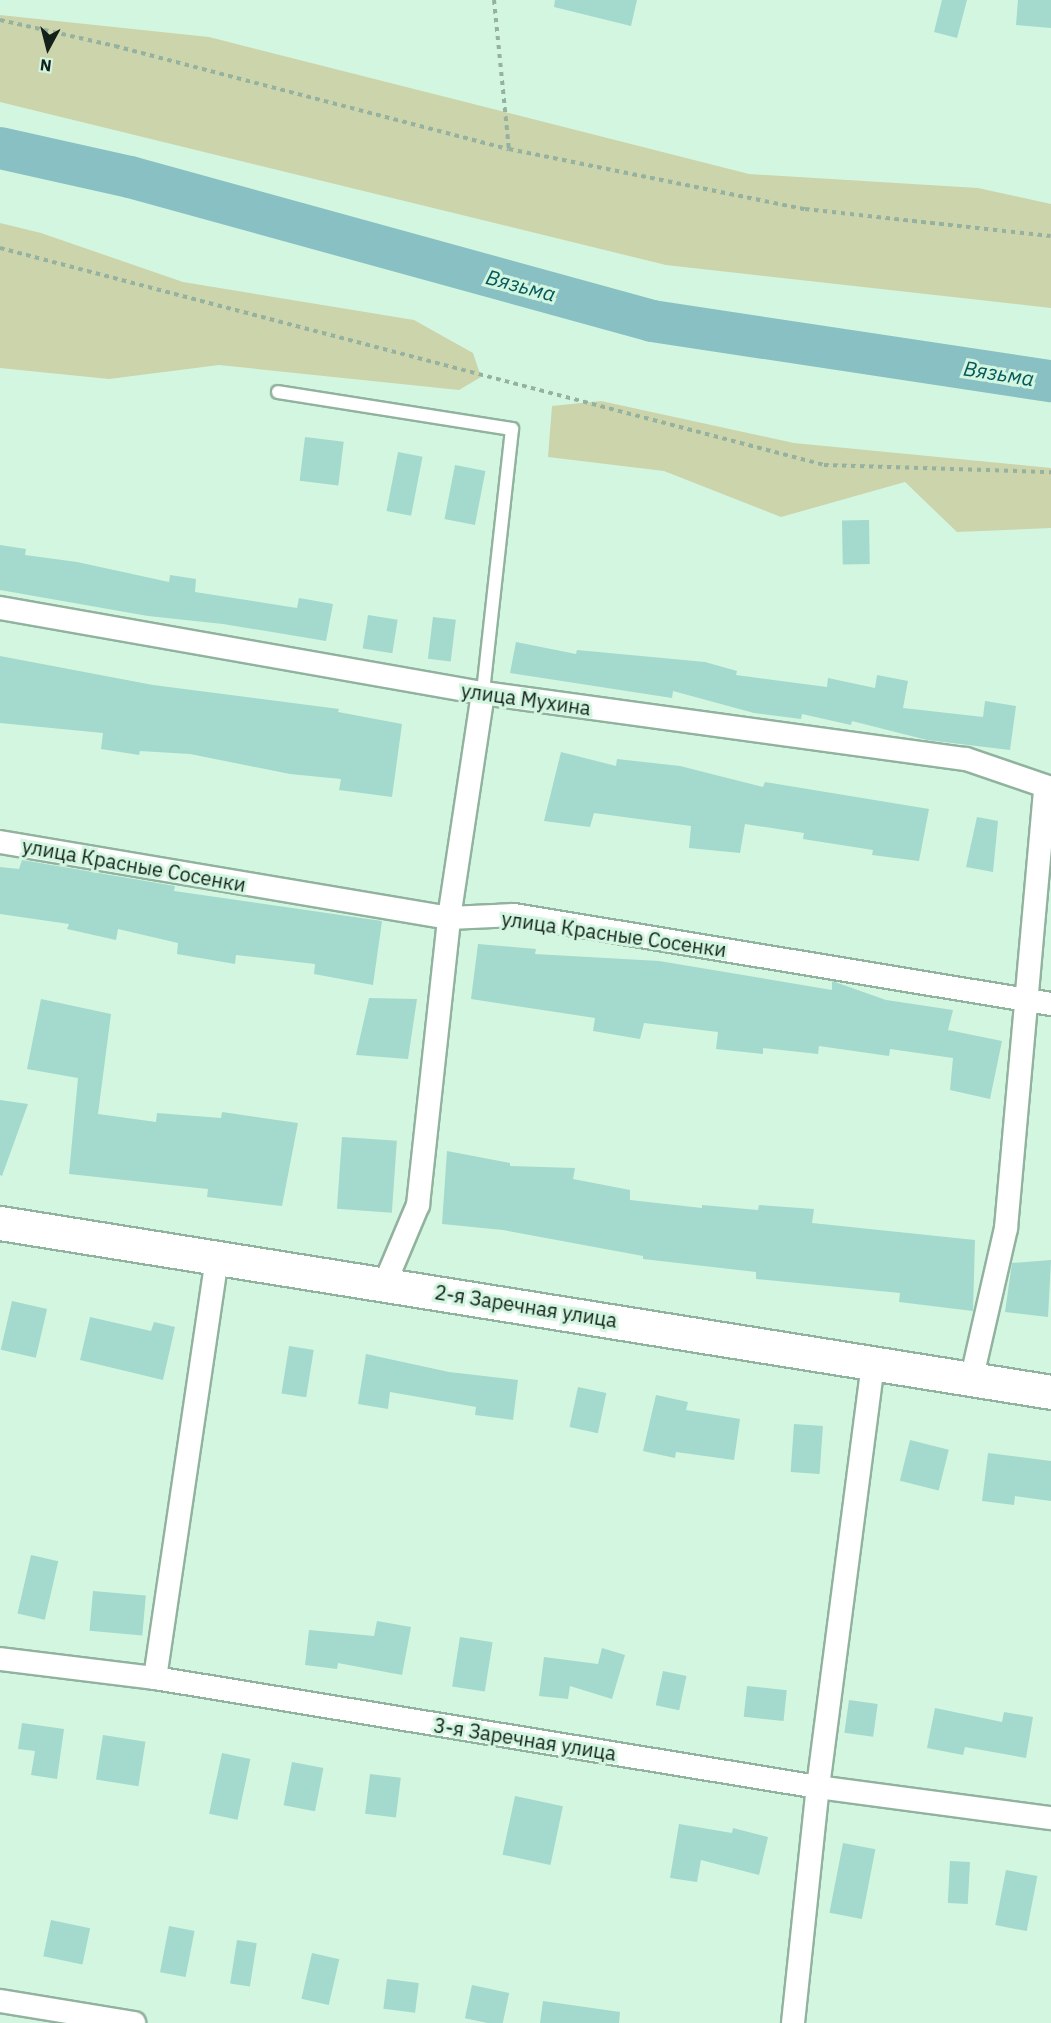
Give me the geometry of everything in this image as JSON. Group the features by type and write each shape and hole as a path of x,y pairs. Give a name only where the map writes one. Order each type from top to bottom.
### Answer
{"main road":[{"name":"2-я Заречная улица","path":"0,1223 385,1283 971,1381 1051,1392"}],"street":[{"name":"улица Мухина","path":"0,608 483,693 966,759 1048,788"},
{"path":"385,1283 418,1205 449,918 483,693"},
{"path":"971,1381 1006,1228 1048,788"},
{"name":"улица Красные Сосенки","path":"0,842 449,918 514,915 1051,1004"},
{"path":"155,1678 217,1256"},
{"path":"793,2023 818,1787 873,1364"},
{"name":"3-я Заречная улица","path":"0,1659 155,1678 818,1787 1051,1818"},
{"path":"0,2001 134,2023"}],"lane":[{"path":"278,392 512,429 483,693"}],"path":[{"path":"494,0 509,149"},
{"path":"0,20 115,46 509,149 805,209 1051,236"},
{"path":"0,248 824,465 1051,472"}],"green space":[{"path":"0,15 209,37 749,174 978,188 1051,204 1051,308 666,265 0,102"},
{"path":"0,223 41,233 183,282 414,320 473,353 481,377 459,390 219,365 109,379 0,368"},
{"path":"601,401 794,443 1051,468 1051,528 957,532 905,482 781,517 664,471 548,457 552,406"}],"building":[{"path":"555,0 637,0 631,26 554,7"},
{"path":"942,0 967,0 957,38 934,32"},
{"path":"1018,0 1051,0 1051,28 1016,25"},
{"path":"305,437 344,442 338,485 300,481"},
{"path":"398,452 423,457 411,516 387,511"},
{"path":"455,465 485,471 475,525 445,519"},
{"path":"842,520 869,520 870,564 843,564"},
{"path":"0,545 26,549 25,555 77,562 169,582 170,575 196,579 195,592 297,608 299,598 333,604 326,641 223,624 148,616 0,590"},
{"path":"368,615 398,620 392,653 363,649"},
{"path":"433,617 456,620 451,661 428,659"},
{"path":"516,642 576,654 577,650 705,662 737,671 736,675 827,687 828,678 875,688 877,675 908,681 903,708 983,717 985,701 1016,706 1010,750 927,740 852,721 851,725 802,714 801,719 754,713 673,691 672,698 510,673"},
{"path":"0,656 153,685 339,709 338,712 402,724 392,797 339,790 341,779 290,774 190,754 140,751 139,755 101,749 103,733 0,723"},
{"path":"561,752 616,766 617,759 680,766 763,787 765,782 929,809 919,861 872,855 873,850 803,839 804,833 745,824 740,853 689,848 691,826 594,813 590,827 544,821"},
{"path":"977,817 998,821 993,872 966,867"},
{"path":"22,860 175,886 174,891 382,921 373,985 314,974 315,964 236,955 235,964 177,954 178,943 118,929 116,940 67,929 69,924 0,914 0,867 19,869"},
{"path":"478,944 536,949 535,954 659,961 832,990 832,981 886,1000 953,1010 948,1030 1002,1041 990,1099 950,1090 953,1058 890,1049 889,1056 819,1046 818,1054 763,1048 763,1054 716,1049 718,1032 644,1023 640,1039 593,1031 595,1018 471,999"},
{"path":"369,998 417,999 408,1059 356,1055"},
{"path":"41,999 111,1014 98,1114 156,1122 157,1113 221,1118 222,1112 298,1123 282,1206 207,1197 208,1189 69,1174 78,1078 27,1069"},
{"path":"0,1100 28,1104 2,1176 0,1175"},
{"path":"342,1137 397,1141 392,1213 337,1209"},
{"path":"447,1151 510,1163 510,1166 575,1168 573,1179 630,1190 630,1200 702,1208 702,1205 758,1210 759,1205 814,1209 812,1223 975,1240 973,1311 899,1302 900,1293 756,1279 756,1272 643,1259 643,1256 503,1230 442,1224"},
{"path":"1051,1260 1048,1317 1005,1312 1012,1263"},
{"path":"12,1301 47,1309 36,1358 1,1350"},
{"path":"90,1317 151,1331 154,1322 175,1327 163,1380 80,1360"},
{"path":"289,1346 314,1350 306,1397 281,1393"},
{"path":"366,1354 449,1372 518,1380 513,1420 475,1415 476,1407 390,1392 388,1409 358,1404"},
{"path":"578,1387 606,1393 598,1433 569,1427"},
{"path":"656,1395 688,1402 686,1410 740,1419 734,1460 676,1452 675,1458 643,1451"},
{"path":"794,1424 823,1426 820,1474 791,1472"},
{"path":"910,1440 949,1450 939,1490 900,1481"},
{"path":"988,1453 1051,1461 1051,1501 1015,1496 1014,1505 982,1501"},
{"path":"31,1555 58,1561 45,1620 18,1613"},
{"path":"93,1591 146,1596 142,1635 90,1631"},
{"path":"377,1621 411,1627 402,1675 338,1663 337,1669 305,1665 309,1630 374,1636"},
{"path":"460,1637 493,1642 485,1692 452,1686"},
{"path":"602,1648 625,1655 612,1699 570,1686 568,1699 539,1696 544,1657 598,1664"},
{"path":"663,1671 686,1676 679,1710 656,1705"},
{"path":"747,1686 787,1690 784,1721 744,1717"},
{"path":"849,1700 878,1704 873,1737 844,1733"},
{"path":"935,1708 1002,1722 1004,1712 1033,1717 1026,1758 965,1747 963,1755 927,1748"},
{"path":"22,1723 64,1729 57,1779 31,1775 35,1751 18,1749"},
{"path":"103,1735 145,1742 138,1786 96,1779"},
{"path":"222,1753 250,1759 237,1820 209,1814"},
{"path":"292,1762 323,1768 315,1811 284,1805"},
{"path":"370,1774 401,1778 396,1817 365,1814"},
{"path":"515,1796 563,1806 550,1865 503,1855"},
{"path":"679,1824 732,1833 733,1828 768,1837 759,1875 701,1860 697,1882 670,1878"},
{"path":"843,1843 875,1849 862,1919 829,1913"},
{"path":"950,1861 970,1862 968,1904 948,1903"},
{"path":"1006,1870 1037,1876 1027,1931 995,1925"},
{"path":"51,1920 90,1928 82,1965 43,1956"},
{"path":"169,1926 195,1931 186,1977 160,1972"},
{"path":"237,1940 257,1943 250,1987 230,1983"},
{"path":"312,1953 339,1959 329,2005 301,1999"},
{"path":"387,1979 419,1983 415,2013 383,2009"},
{"path":"472,1985 509,1993 503,2023 487,2023 465,2018"},
{"path":"543,2001 620,2012 619,2023 540,2023"}],"waterway":[{"name":"Вязьма","path":"0,148 130,177 652,321 1051,381"}]}
